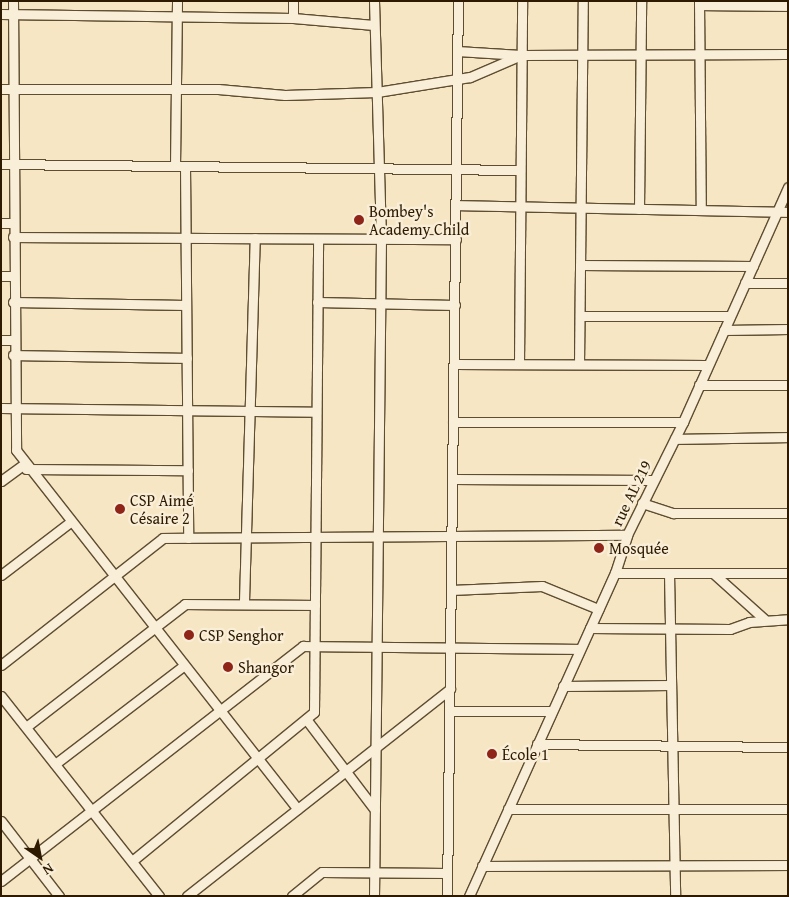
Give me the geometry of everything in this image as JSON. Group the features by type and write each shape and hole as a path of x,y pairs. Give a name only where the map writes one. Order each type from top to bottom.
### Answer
{"street":[{"path":"13,1 13,408 16,450 25,466 69,523 297,809"},
{"path":"175,166 177,1"},
{"path":"293,1 293,18"},
{"path":"374,1 381,239 374,896"},
{"path":"447,896 458,1"},
{"path":"519,363 520,55 522,1"},
{"path":"579,364 583,1"},
{"path":"639,209 641,1"},
{"path":"701,210 699,3 788,6"},
{"path":"1,14 293,18 374,25"},
{"path":"458,51 520,55 788,54"},
{"path":"1,90 176,90 285,95 377,92 457,80 520,55"},
{"path":"1,164 520,170"},
{"path":"185,166 188,538"},
{"name":"rue AL 219","path":"469,896 615,573 627,535 652,480 683,422 788,187"},
{"path":"456,205 788,212"},
{"path":"1,223 13,223"},
{"path":"13,237 456,239"},
{"path":"244,601 255,238"},
{"path":"132,861 314,712 318,239"},
{"path":"580,265 753,266"},
{"path":"1,276 13,276"},
{"path":"745,283 788,283"},
{"path":"13,302 186,305"},
{"path":"317,302 455,305"},
{"path":"580,316 730,316"},
{"path":"724,330 788,329"},
{"path":"1,340 13,340"},
{"path":"13,355 187,358"},
{"path":"454,364 708,365"},
{"path":"699,385 788,384"},
{"path":"1,408 316,412"},
{"path":"453,422 683,422"},
{"path":"675,439 788,437"},
{"path":"1,481 25,466 188,470"},
{"path":"453,479 652,480"},
{"path":"642,502 673,513 788,513"},
{"path":"1,575 69,523"},
{"path":"1,665 162,538 627,535"},
{"path":"615,573 788,573"},
{"path":"669,573 675,896"},
{"path":"713,573 764,619"},
{"path":"451,590 542,586 598,609"},
{"path":"26,727 152,627 190,602 244,601 315,604"},
{"path":"590,628 670,631 730,629 764,619 788,619"},
{"path":"1,881 303,646 580,649"},
{"path":"55,764 183,666"},
{"path":"563,686 671,686"},
{"path":"187,896 345,771 375,750 450,689"},
{"path":"1,696 159,896"},
{"path":"450,710 552,711"},
{"path":"306,719 375,810"},
{"path":"537,744 788,747"},
{"path":"508,810 788,809"},
{"path":"1,821 58,896"},
{"path":"482,866 788,865"},
{"path":"292,896 322,872 447,873"}],"place":[{"name":"Bombey's Academy Child","path":"359,220"},
{"name":"CSP Aimé Césaire 2","path":"120,509"},
{"name":"Mosquée","path":"599,548"},
{"name":"CSP Senghor","path":"189,635"},
{"name":"Shangor","path":"228,667"},
{"name":"École 1","path":"492,754"}]}
